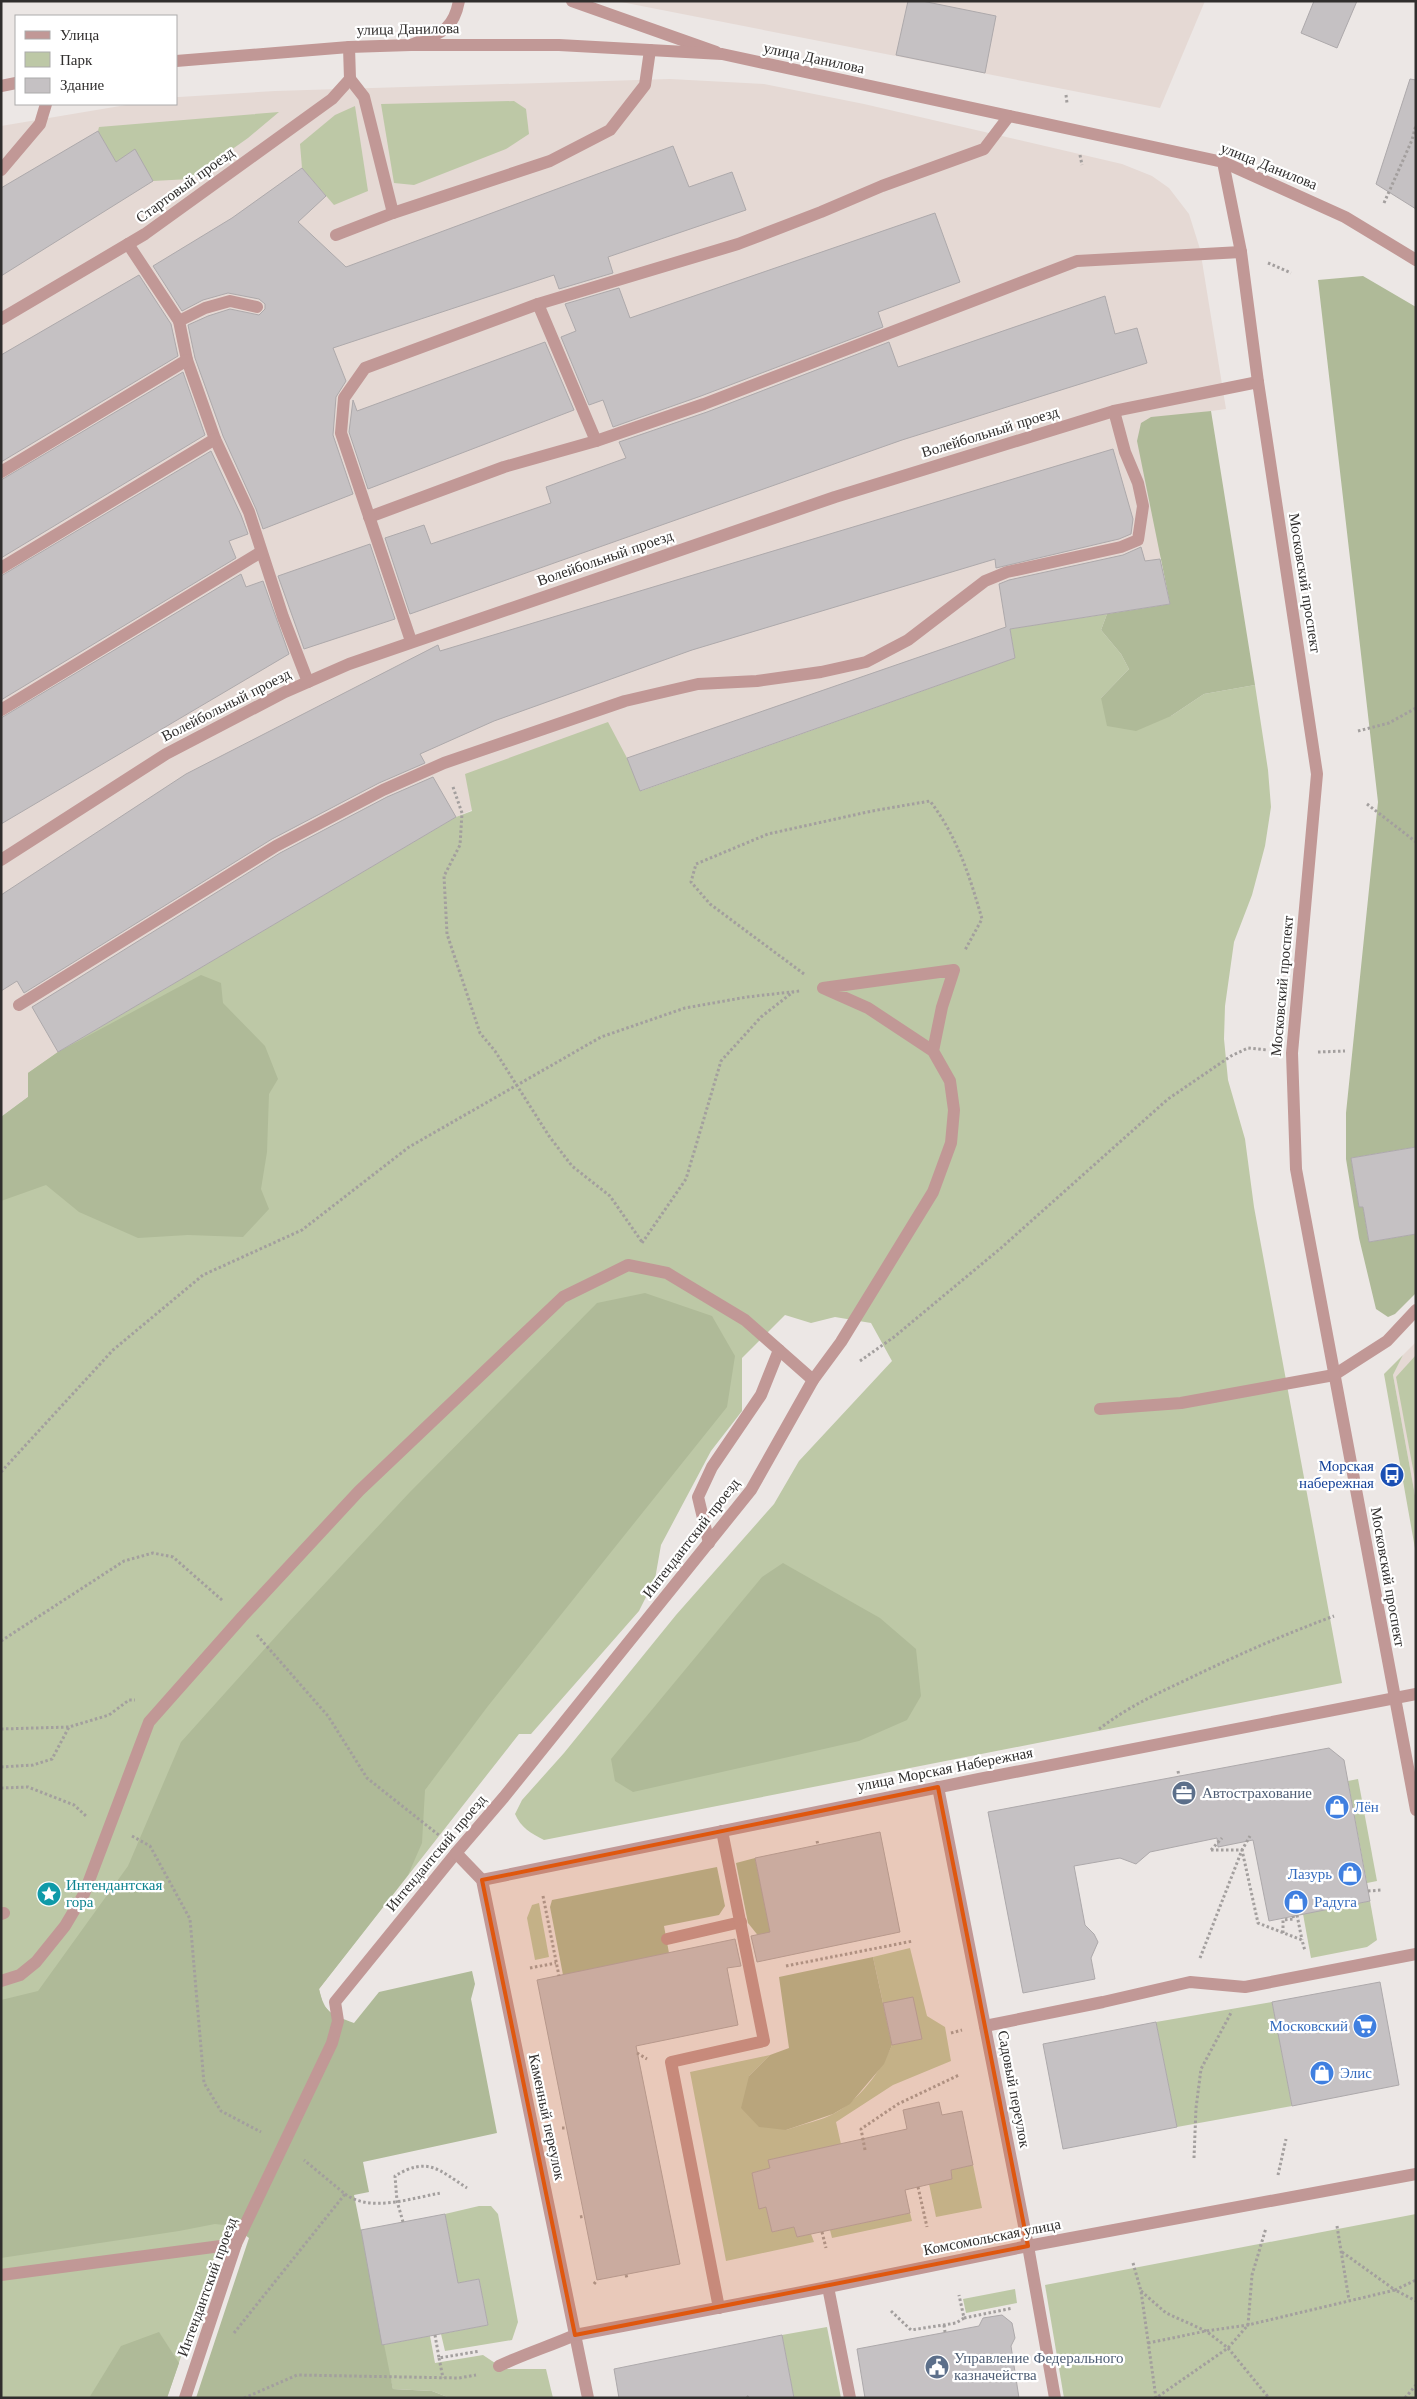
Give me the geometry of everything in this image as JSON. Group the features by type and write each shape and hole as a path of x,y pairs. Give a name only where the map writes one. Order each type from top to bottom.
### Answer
{"street":[{"path":"411,45 444,32 451,24 459,1"},
{"path":"572,1 722,54"},
{"name":"улица Данилова","path":"178,61 349,47 411,45 559,45 722,54 1223,162 1345,217 1416,260"},
{"path":"349,47 350,79 364,97 393,213"},
{"path":"336,235 393,213 550,161 610,130 645,85 650,50"},
{"name":"Стартовый проезд","path":"1,319 128,244 332,99 350,79"},
{"path":"1,86 15,83"},
{"path":"1,170 40,124 46,105"},
{"path":"411,641 341,433 344,398 365,368 538,304 738,244 984,148 1010,116"},
{"name":"Московский проспект","path":"1223,162 1241,252 1258,382 1317,774 1292,1053 1296,1170 1416,1810"},
{"path":"128,244 180,321 187,360 216,438 249,512 260,552 308,682"},
{"path":"369,516 504,467 596,441 704,404 1076,261 1241,252"},
{"path":"180,321 205,308 230,301 257,307"},
{"path":"538,304 596,441"},
{"path":"1,472 187,360"},
{"name":"Волейбольный проезд","path":"1,860 166,754 285,692 349,664 835,496 1114,411 1258,382"},
{"path":"19,1005 276,846 383,790 444,763 625,701 698,684 757,681 821,672 866,662 908,640 985,581 1007,572 1121,547 1138,540 1143,506 1138,484 1125,452 1114,411"},
{"path":"1,568 216,438"},
{"path":"1,710 260,552"},
{"path":"954,970 942,1007 933,1051 868,1008 823,988 954,970"},
{"name":"Интендантский проезд","path":"185,2398 236,2244 332,2043 338,2021 335,2002 504,1797 751,1490 813,1380 841,1342 933,1192 951,1143 954,1110 950,1081 933,1051"},
{"path":"1,1980 20,1974 36,1962 65,1926 84,1894 149,1722 242,1617 359,1491 563,1297 628,1265 667,1273 745,1320 813,1380"},
{"path":"1100,1409 1181,1402 1334,1375 1387,1341 1416,1310"},
{"path":"709,1543 698,1497 712,1467 761,1395 779,1350"},
{"name":"улица Морская Набережная","path":"482,1880 938,1787 1416,1694"},
{"name":"Садовый переулок","path":"938,1787 1028,2246 1055,2398"},
{"path":"719,2308 671,2062 764,2041 722,1831"},
{"path":"456,1853 482,1880"},
{"name":"Каменный переулок","path":"482,1880 588,2398"},
{"path":"666,1939 741,1922"},
{"path":"985,2026 1190,1982 1245,1987 1416,1954"},
{"name":"Комсомольская улица","path":"499,2366 525,2353 541,2350 575,2335 828,2287 1028,2246 1416,2174"},
{"path":"1,2275 236,2244"},
{"path":"828,2287 850,2398"}],"path":[{"path":"1384,203 1412,140 1416,125"},
{"path":"1358,731 1388,723 1416,708"},
{"path":"444,763 462,813 460,845 444,876 447,934 480,1034 495,1051 516,1087 572,1166 610,1196 643,1243"},
{"path":"823,988 710,904 691,882 696,864 768,834 872,811 930,801 946,822 965,864 982,919 954,970"},
{"path":"1367,804 1416,842"},
{"path":"1,1472 113,1350 203,1275 302,1230 409,1147 601,1037 685,1008 747,996 823,988"},
{"path":"628,1265 686,1179 721,1061 761,1017 793,992"},
{"path":"852,1367 894,1337 1001,1248 1168,1099 1231,1056 1248,1048 1292,1053 1345,1051"},
{"path":"1093,1734 1123,1710 1278,1637 1334,1616"},
{"path":"1,1729 69,1726 109,1715 129,1700 171,1698"},
{"path":"1,1767 33,1765 52,1759 69,1726"},
{"path":"367,1778 433,1828"},
{"path":"1190,1982 1242,1850 1250,1836"},
{"path":"1222,1838 1211,1850 1242,1850"},
{"path":"1242,1850 1258,1923 1302,1940"},
{"path":"1368,1891 1382,1890"},
{"path":"542,1896 559,1976"},
{"path":"1283,1933 1284,1920 1294,1919 1295,1916 1310,1975"},
{"path":"190,1918 204,2083 221,2111 284,2144 355,2201 371,2204 441,2193"},
{"path":"786,1966 913,1941"},
{"path":"530,1968 556,1963"},
{"path":"1194,2158 1196,2108 1201,2069 1245,1987"},
{"path":"865,2150 861,2129 898,2104 959,2075"},
{"path":"562,2128 568,2128"},
{"path":"403,2222 397,2201 396,2176 411,2166 433,2166 467,2188"},
{"path":"918,2187 927,2227"},
{"path":"230,2339 345,2194"},
{"path":"580,2217 585,2216"},
{"path":"1337,2226 1349,2300"},
{"path":"822,2232 826,2248"},
{"path":"1133,2263 1141,2291 1156,2398 1228,2348 1248,2325 1252,2275 1264,2240"},
{"path":"1342,2252 1395,2290 1416,2301"},
{"path":"594,2284 597,2280"},
{"path":"1148,2343 1206,2331 1248,2325 1395,2290 1416,2280"},
{"path":"1141,2291 1166,2313 1206,2331 1228,2348 1269,2398"},
{"path":"959,2295 964,2318"},
{"path":"891,2311 911,2330 956,2323 964,2318 1021,2306"},
{"path":"944,2325 945,2332"},
{"path":"435,2335 443,2378"},
{"path":"439,2358 482,2351"},
{"path":"244,2398 297,2374 443,2378 467,2377 499,2366"},
{"path":"1405,2398 1416,2385"}],"highlighted area":[{"path":"938,1787 1028,2246 575,2335 482,1880"}],"shaded area":[{"path":"616,1 1205,1 1160,108"},
{"path":"670,79 764,84 864,104 1122,164 1152,176 1169,188 1189,214 1200,249 1226,409 1197,413 1160,559 1170,604 1010,629 1015,658 640,791 466,774 472,810 456,817 28,1097 1,1117 1,126 126,105 178,105 178,97 275,91"},
{"path":"1416,1342 1416,1501 1393,1375 1403,1355"}],"green space":[{"path":"514,101 526,109 529,134 506,149 414,185 394,183 381,104"},
{"path":"355,106 368,191 334,205 302,168 300,144 335,115"},
{"path":"279,112 248,138 190,179 153,181 135,150 116,162 98,131 99,127"},
{"path":"1363,276 1416,307 1416,1147 1351,1158 1359,1207 1363,1207 1369,1242 1416,1234 1416,1293 1395,1314 1388,1317 1376,1309 1359,1238 1346,1159 1346,1113 1378,802 1318,280"},
{"path":"1211,411 1255,685 1204,694 1171,716 1136,731 1107,726 1101,698 1129,669 1121,654 1101,630 1107,614 1170,604 1137,441 1141,423 1151,417"},
{"path":"1107,614 1101,630 1121,654 1129,669 1101,698 1171,716 1204,694 1255,685 1268,770 1271,807 1265,846 1252,895 1234,942 1225,1006 1224,1039 1228,1080 1245,1139 1254,1207 1342,1683 544,1840 523,1827 515,1814 522,1800 564,1753 676,1615 774,1504 799,1461 892,1361 871,1323 835,1317 811,1323 785,1315 742,1358 742,1411 711,1451 661,1545 655,1579 639,1611 531,1734 519,1734 319,1989 323,2005 332,2014 233,2226 220,2241 167,2398 1,2398 1,1117 28,1097 28,1073 58,1052 456,817 472,811 465,774 608,722 627,758 641,791 1015,658 1010,629"},
{"path":"201,975 221,983 223,1003 265,1046 278,1079 269,1094 267,1152 261,1189 269,1209 243,1237 188,1235 138,1238 79,1212 46,1185 1,1201 1,1117 28,1097 28,1073 58,1052"},
{"path":"645,1293 712,1316 735,1356 727,1407 488,1706 425,1790 422,1843 408,1875 319,1989 324,2004 330,2012 354,2023 379,1992 472,1971 475,1984 471,1999 497,2133 363,2162 369,2192 354,2195 393,2389 432,2391 450,2398 196,2398 249,2238 233,2226 215,2224 1,2258 1,2000 38,1991 128,1866 181,1742 288,1623 409,1493 597,1303"},
{"path":"1403,1355 1393,1375 1416,1501 1416,1554 1384,1374"},
{"path":"1416,1355 1416,1485 1396,1377"},
{"path":"783,1563 880,1618 916,1649 921,1696 907,1720 859,1741 633,1792 615,1781 611,1759 762,1577"},
{"path":"1358,1779 1377,1881 1367,1883 1348,1781"},
{"path":"755,1858 776,1958 748,1923 736,1863"},
{"path":"717,1867 725,1906 719,1915 664,1926 669,1953 563,1975 550,1907 552,1900"},
{"path":"1370,1901 1377,1940 1367,1947 1311,1958 1303,1914"},
{"path":"539,1903 549,1957 535,1960 527,1918 532,1905"},
{"path":"910,1948 927,2016 945,2027 951,2061 893,2085 836,2122 841,2144 768,2160 770,2168 752,2173 759,2208 766,2207 772,2232 794,2227 797,2237 811,2234 814,2242 726,2261 690,2072 770,2055 749,2076 786,2130 835,2113 853,2100 869,2084 882,2065 892,2045 922,2039 883,2003 873,1957"},
{"path":"873,1957 892,2045 884,2064 850,2104 833,2114 786,2130 759,2127 741,2108 749,2076 770,2055 789,2048 779,1977"},
{"path":"1272,2002 1292,2106 1177,2127 1156,2022"},
{"path":"973,2165 982,2208 936,2217 929,2184 952,2179 951,2170"},
{"path":"479,2206 491,2206 498,2214 518,2322 512,2340 445,2351 441,2334 488,2325 479,2279 458,2283 445,2214"},
{"path":"910,2213 912,2221 832,2238 830,2230"},
{"path":"1416,2214 1416,2398 1064,2398 1045,2285"},
{"path":"1015,2289 1017,2303 966,2313 963,2299"},
{"path":"827,2327 841,2398 794,2398 782,2335"},
{"path":"159,2332 179,2363 167,2398 89,2398 121,2346"},
{"path":"430,2336 435,2363 483,2355 504,2369 546,2369 553,2398 450,2398 432,2391 393,2389 382,2345"}],"building":[{"path":"908,1 922,1 996,16 985,73 896,55"},
{"path":"1314,1 1357,1 1337,48 1301,33"},
{"path":"1410,79 1416,80 1416,209 1376,184"},
{"path":"98,131 116,162 135,149 153,181 1,276 1,188"},
{"path":"673,146 689,187 732,172 746,210 608,257 613,273 559,289 554,275 333,348 346,381 336,397 333,435 353,494 263,529 223,436 195,358 188,325 230,309 259,315 265,309 265,304 259,299 228,293 203,300 182,311 153,266 232,218 302,168 326,196 298,222 346,267"},
{"path":"935,213 960,282 878,312 883,327 613,427 603,400 589,405 561,337 576,331 565,304 619,288 630,318"},
{"path":"139,275 171,324 178,356 1,462 1,355"},
{"path":"1105,296 1115,334 1137,328 1147,363 902,440 410,614 385,538 424,525 431,544 551,503 546,487 626,458 619,442 707,412 889,342 898,367"},
{"path":"545,342 574,410 368,489 349,432 353,400 357,411"},
{"path":"183,372 205,435 1,558 1,480"},
{"path":"1113,449 1133,519 1131,534 1119,539 996,568 995,559 692,650 494,721 420,754 425,763 379,783 272,839 24,993 17,981 1,991 1,895 186,774 438,645 440,651"},
{"path":"211,451 248,534 229,541 236,558 1,700 1,576"},
{"path":"370,544 395,619 304,649 278,576"},
{"path":"1141,547 1145,561 1160,559 1170,604 1010,629 1015,658 640,791 627,758 1006,627 999,584 1009,580 1123,555"},
{"path":"241,574 246,587 263,581 289,654 1,824 1,718"},
{"path":"433,777 456,817 58,1052 32,1007 280,853 387,797"},
{"path":"1416,1147 1416,1234 1369,1242 1363,1207 1359,1207 1351,1158"},
{"path":"1329,1748 1344,1760 1370,1901 1269,1921 1253,1840 1218,1847 1217,1838 1150,1852 1136,1864 1120,1858 1074,1866 1085,1925 1094,1934 1098,1942 1091,1958 1095,1979 1023,1993 988,1812"},
{"path":"880,1832 900,1932 757,1962 751,1936 770,1932 755,1858"},
{"path":"735,1939 741,1966 727,1968 738,2025 636,2046 680,2264 597,2280 537,1980"},
{"path":"1380,1982 1399,2085 1292,2106 1272,2002"},
{"path":"913,1997 922,2039 892,2045 883,2003"},
{"path":"1156,2022 1177,2127 1063,2149 1043,2044"},
{"path":"939,2102 942,2115 962,2111 973,2165 951,2170 952,2179 905,2190 910,2213 797,2237 794,2227 772,2232 766,2207 759,2209 752,2173 770,2168 768,2160 907,2129 903,2110"},
{"path":"445,2214 458,2283 479,2279 488,2325 382,2345 361,2230"},
{"name":"Управление Федерального казначейства","path":"1002,2315 1012,2323 1015,2338 1011,2346 1019,2398 865,2398 857,2349 979,2326 983,2318"},
{"path":"782,2335 794,2398 619,2398 614,2369"}],"place":[{"name":"Морская набережная","path":"1392,1475"},
{"name":"Автострахование","path":"1184,1793"},
{"name":"Лён","path":"1337,1807"},
{"name":"Лазурь","path":"1350,1874"},
{"name":"Интендантская гора","path":"49,1894"},
{"name":"Радуга","path":"1296,1902"},
{"name":"Московский","path":"1365,2026"},
{"name":"Элис","path":"1322,2073"},
{"name":"Управление Федерального казначейства","path":"937,2367"}]}
